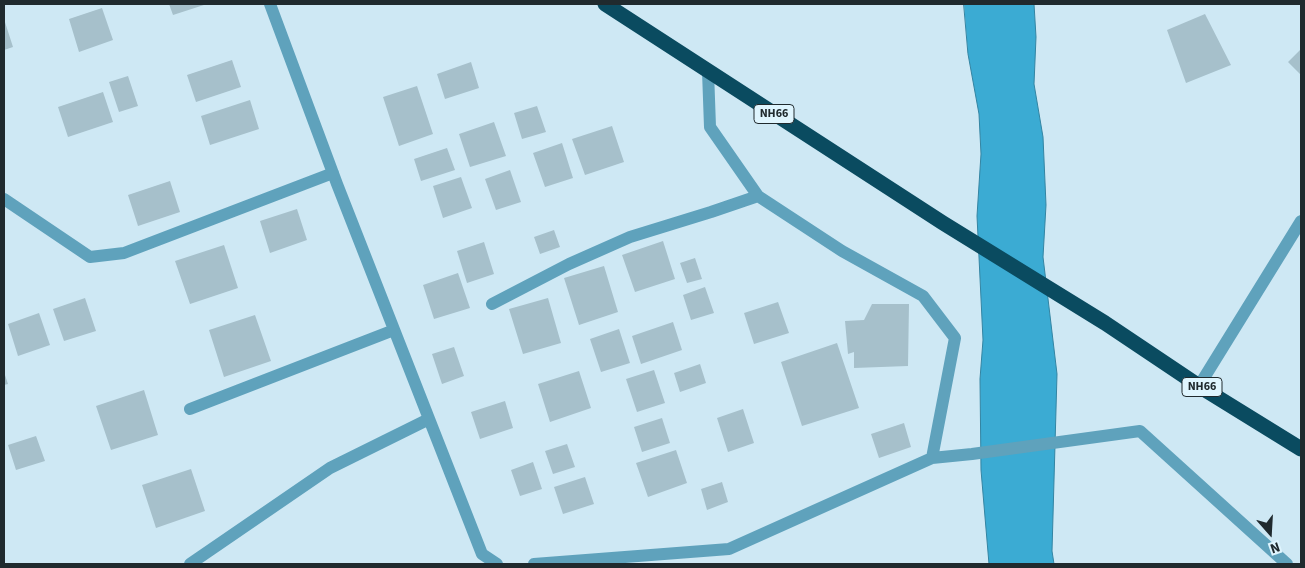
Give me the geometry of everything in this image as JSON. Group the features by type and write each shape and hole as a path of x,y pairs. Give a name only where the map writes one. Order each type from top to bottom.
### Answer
{"highway":[{"name":"NH66","path":"605,4 943,224 1104,323 1199,386 1301,449"}],"street":[{"path":"270,4 333,173 482,554 497,564"},
{"path":"708,70 710,127 758,196 842,251 923,296 955,338 932,458"},
{"path":"4,199 90,257 124,253 333,173"},
{"path":"492,304 569,264 630,236 712,212 758,196"},
{"path":"1199,386 1301,221"},
{"path":"190,409 394,330"},
{"path":"190,564 330,468 429,419"},
{"path":"534,564 571,563 729,549 932,458 1140,431 1287,564"}],"water":[{"path":"964,4 1034,4 1036,37 1034,84 1043,137 1046,205 1043,257 1057,374 1052,551 1054,564 989,564 981,470 980,379 983,340 977,216 981,154 979,114 968,54"}],"building":[{"path":"169,4 207,4 173,15"},
{"path":"102,8 113,40 79,52 69,19"},
{"path":"1205,14 1231,65 1186,83 1167,30"},
{"path":"4,19 13,47 4,50"},
{"path":"1301,49 1301,75 1288,62"},
{"path":"232,60 241,87 196,102 187,75"},
{"path":"471,62 479,88 445,99 437,74"},
{"path":"128,76 138,106 119,112 109,82"},
{"path":"417,86 433,134 399,146 383,97"},
{"path":"103,92 113,122 68,137 58,107"},
{"path":"250,100 259,129 210,145 201,116"},
{"path":"537,106 546,132 522,139 514,113"},
{"path":"494,122 506,156 470,167 459,134"},
{"path":"612,126 624,162 585,175 572,139"},
{"path":"562,143 573,178 545,187 533,153"},
{"path":"447,148 455,170 421,181 414,159"},
{"path":"510,170 521,202 496,210 485,179"},
{"path":"461,177 472,208 443,218 433,186"},
{"path":"170,181 180,212 138,226 128,195"},
{"path":"297,209 307,240 270,253 260,221"},
{"path":"554,230 560,247 540,254 534,237"},
{"path":"663,241 675,279 635,292 622,255"},
{"path":"484,242 494,274 467,283 457,251"},
{"path":"224,245 238,288 190,304 175,261"},
{"path":"695,258 702,279 687,283 680,263"},
{"path":"604,266 618,312 579,325 564,278"},
{"path":"458,273 470,308 434,319 423,285"},
{"path":"705,287 714,313 691,320 683,295"},
{"path":"85,298 96,331 64,341 53,309"},
{"path":"548,298 561,343 523,354 509,309"},
{"path":"778,302 789,333 754,344 744,313"},
{"path":"872,304 909,304 908,366 854,368 854,352 848,354 845,321 864,320"},
{"path":"39,313 50,345 18,356 8,324"},
{"path":"255,315 271,361 224,377 209,330"},
{"path":"673,322 682,350 641,364 632,336"},
{"path":"619,329 630,363 601,372 590,339"},
{"path":"837,343 859,408 802,426 781,362"},
{"path":"454,347 464,376 442,384 432,354"},
{"path":"700,364 706,383 680,392 674,373"},
{"path":"654,370 665,403 637,412 626,379"},
{"path":"579,371 591,408 550,422 538,384"},
{"path":"4,372 8,384 4,385"},
{"path":"144,390 158,435 111,450 96,406"},
{"path":"505,401 513,428 480,439 471,412"},
{"path":"743,409 754,443 728,452 717,418"},
{"path":"662,418 670,443 642,452 634,427"},
{"path":"904,423 911,447 879,458 871,434"},
{"path":"36,436 45,461 16,470 8,445"},
{"path":"567,444 575,467 553,474 545,451"},
{"path":"676,450 687,483 648,497 636,463"},
{"path":"533,462 542,489 520,496 511,470"},
{"path":"191,469 205,511 156,528 142,485"},
{"path":"585,477 594,504 563,514 554,487"},
{"path":"722,482 728,502 707,510 701,489"}]}
